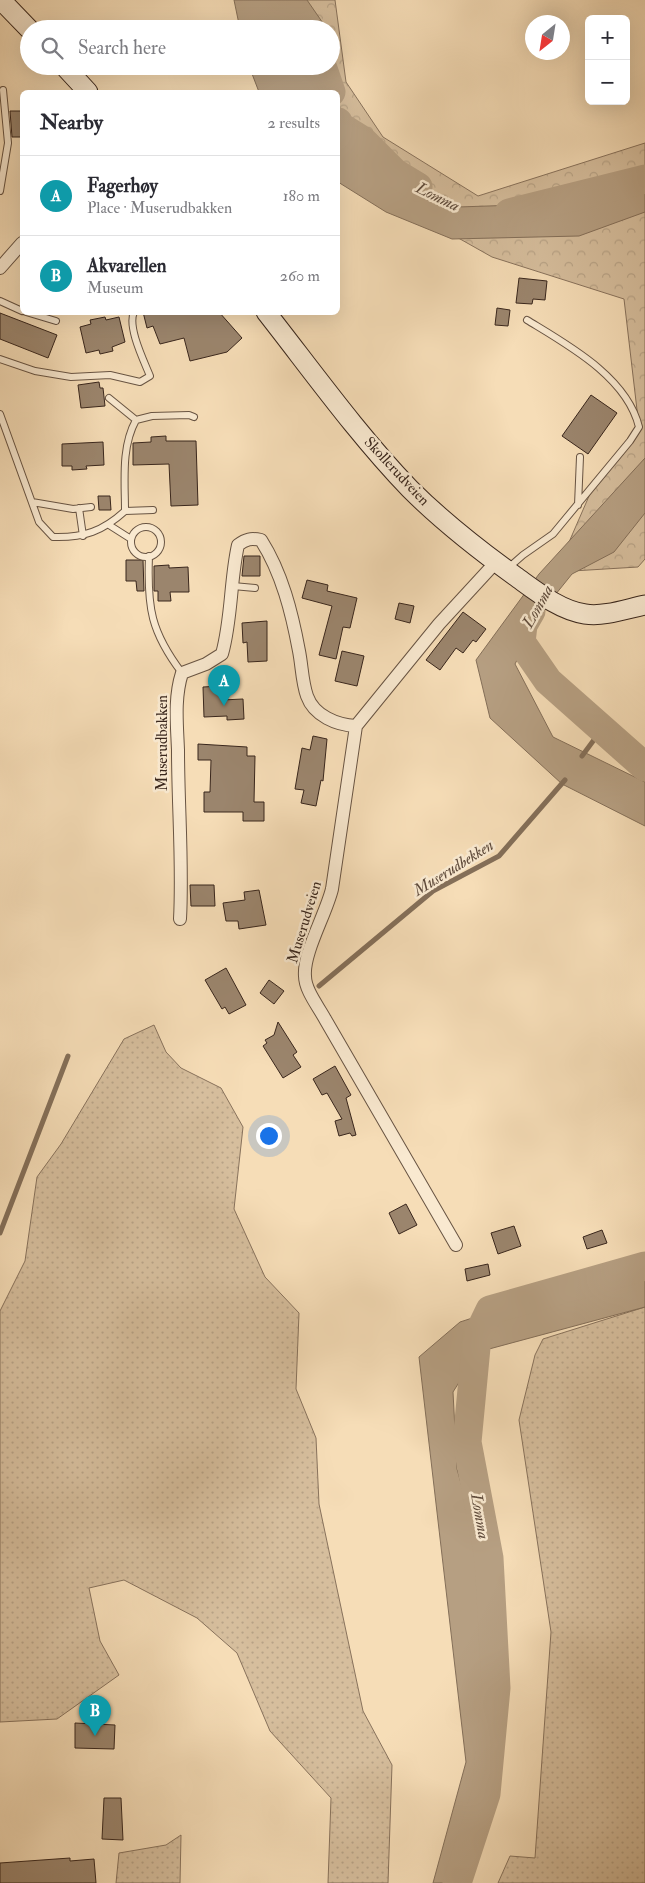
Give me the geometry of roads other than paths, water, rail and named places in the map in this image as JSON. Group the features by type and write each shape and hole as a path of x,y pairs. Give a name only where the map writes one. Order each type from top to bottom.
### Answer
{"street":[{"path":"1,0 20,20"},
{"path":"72,75 86,90"},
{"path":"0,268 20,245"},
{"name":"Skollerudveien","path":"268,315 373,447 410,489 443,519 501,566 554,602 568,609 586,614 616,612 645,605"},
{"path":"182,673 206,664 222,654 228,633 238,545 252,538 261,540 278,573 290,610 307,697 322,716 356,726 439,624 501,566"},
{"name":"Muserudbakken","path":"180,920 182,867 176,700 182,673"},
{"name":"Muserudveien","path":"356,726 332,889 327,908 309,952 304,976 325,1018 456,1245"}],"lane":[{"path":"0,191 8,143 3,90"},
{"path":"0,301 20,310"},
{"path":"35,315 56,321"},
{"path":"0,359 35,371 71,377 110,375 140,382 150,376 135,337 133,315"},
{"path":"501,566 523,555 553,534 630,441 638,426 635,410 625,395 578,351 527,320"},
{"path":"109,398 136,420"},
{"path":"0,414 39,522 53,537 82,536 109,525 125,511 153,510"},
{"path":"125,511 125,454 129,432 136,420 152,416 189,415 194,417"},
{"path":"578,505 580,456"},
{"path":"32,502 79,508 91,507"},
{"path":"79,508 82,536"},
{"path":"109,525 131,539"},
{"path":"149,556 136,553 133,549 131,539 136,530 142,527 155,529 160,538 160,547 149,556 148,586 157,635 165,651 182,673"},
{"path":"233,586 255,588"}],"water":[{"path":"234,0 307,0 321,20 238,20"},
{"path":"252,75 318,75 316,77 322,90 258,90"},
{"path":"340,134 342,139 458,207 548,204 645,179 645,212 579,236 452,239 386,212 340,183"},
{"path":"645,458 645,513 614,552 572,574 543,610 515,664 553,737 645,782 645,826 562,784 490,718 476,660 539,574"},
{"path":"645,1262 645,1307 478,1352 453,1392 457,1469 484,1565 487,1747 459,1883 433,1883 466,1762 419,1357 460,1322"}],"waterway":[{"name":"Lomma","path":"325,75 330,90"},
{"name":"Lomma","path":"340,126 362,140 395,173 418,187"},
{"name":"Lomma","path":"509,213 645,179"},
{"name":"Lomma","path":"531,611 523,625 521,642 548,681 645,767"},
{"name":"Muserudbekken","path":"582,756 602,729"},
{"name":"Muserudbekken","path":"319,986 433,891 499,856 565,780"},
{"name":"Muserudbekken","path":"0,1233 68,1056"},
{"name":"Lomma","path":"457,1883 486,1794 496,1688 489,1558 467,1442 477,1337 490,1310 645,1266"}],"place":[{"name":"Fagerhøy","path":"224,706"},
{"name":"Akvarellen","path":"95,1736"}]}
